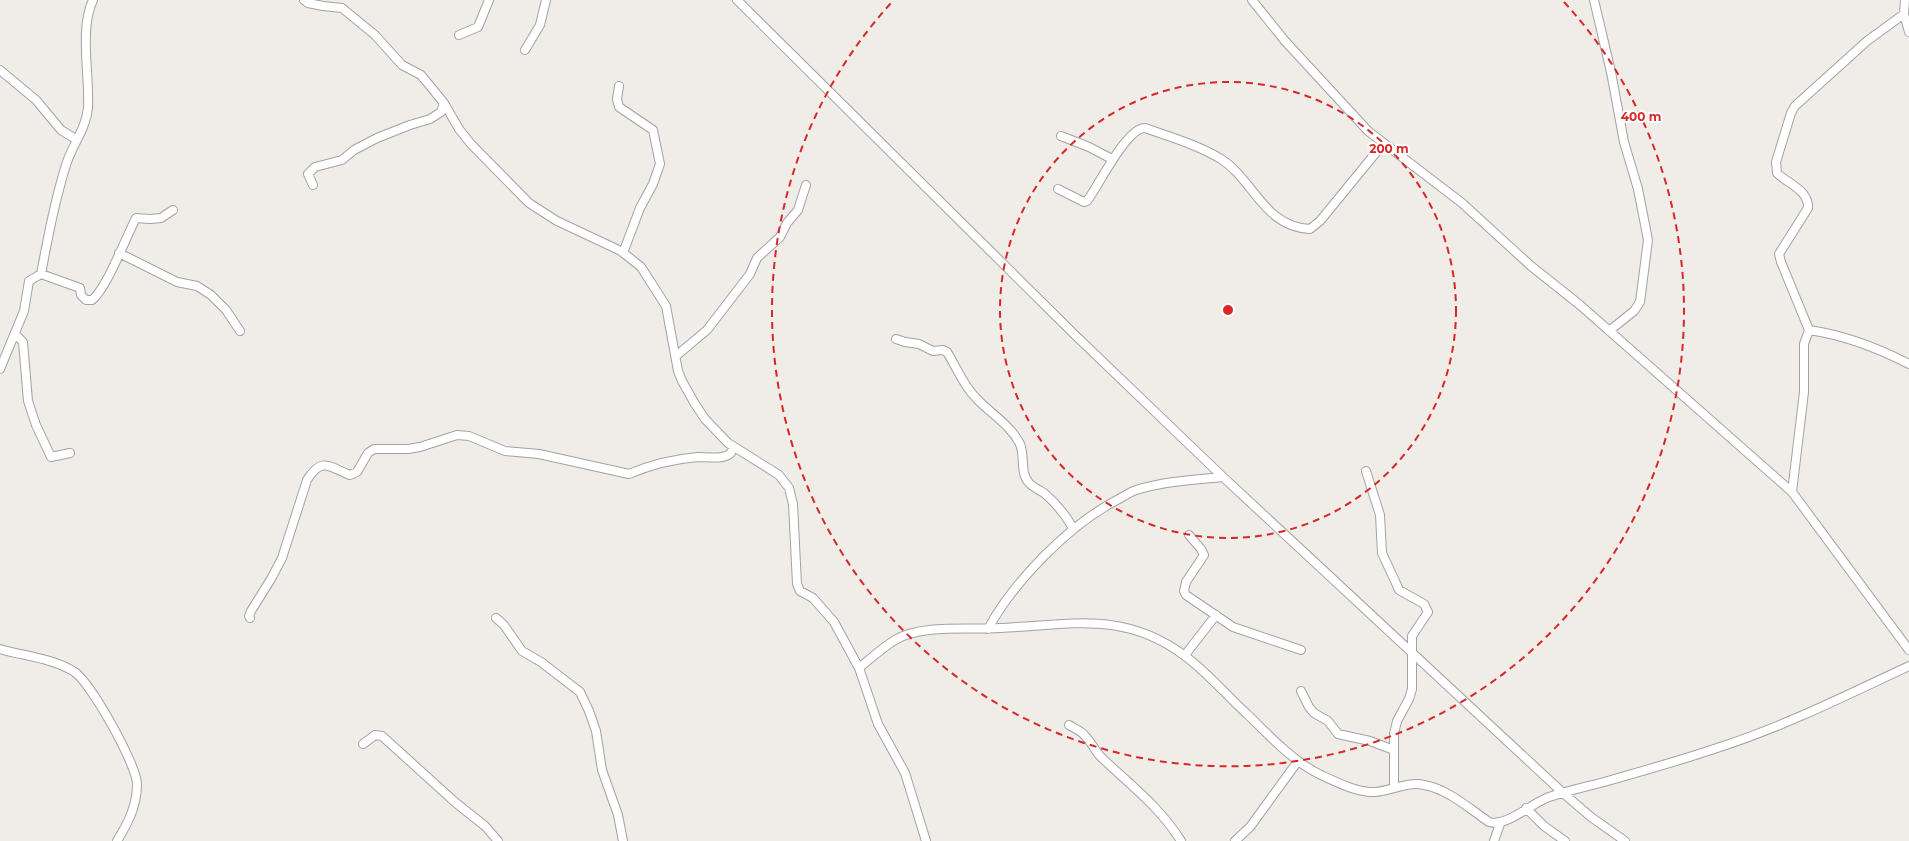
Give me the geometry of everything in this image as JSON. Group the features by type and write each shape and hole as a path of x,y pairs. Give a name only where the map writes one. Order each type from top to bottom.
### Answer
{"street":[{"path":"0,369 24,311 29,281 41,274 55,203 66,164 79,136 88,109 86,37 90,6 93,0"},
{"path":"304,0 308,3 323,6 343,4 379,38 402,65 421,75 444,103 459,128 471,144 506,178 520,196 557,221 623,253 646,273 666,306 682,382 695,404 711,425 733,446 773,471 786,482 792,496 793,504 797,584 800,591 813,598 834,622 859,668 878,724 905,773 926,841"},
{"path":"459,35 478,27 489,0"},
{"path":"525,50 540,26 546,0"},
{"path":"737,0 1062,323 1223,477 1412,651 1563,793 1591,817 1625,841"},
{"path":"1252,0 1285,41 1355,119 1383,144 1462,202 1532,266 1742,446 1792,492 1909,650"},
{"path":"1594,0 1612,72 1622,131 1638,189 1648,240 1640,302 1634,311 1609,331"},
{"path":"1905,0 1904,14 1909,32"},
{"path":"1792,492 1804,392 1804,344 1809,330 1779,254 1808,208 1805,195 1777,173 1776,162 1791,113 1795,106 1867,41 1904,14"},
{"path":"0,70 36,100 61,130 79,136"},
{"path":"619,86 616,99 619,107 653,130 660,161 653,184 640,208 623,253"},
{"path":"313,185 308,174 315,167 338,162 354,150 377,138 430,119 441,112 444,103"},
{"path":"1058,189 1084,202 1086,201 1112,159 1137,130 1145,128 1195,147 1221,159 1239,174 1266,209 1293,225 1310,229 1320,221 1383,144"},
{"path":"1061,136 1089,147 1112,159"},
{"path":"676,356 707,330 750,274 757,258 780,237 787,222 798,210 806,185"},
{"path":"41,274 80,288 81,295 85,299 92,300 96,296 136,218 150,220 161,218 174,210"},
{"path":"119,253 177,282 197,286 211,295 226,310 240,332"},
{"path":"1809,330 1826,333 1878,350 1909,364"},
{"path":"15,334 23,342 28,401 36,426 52,457 70,453"},
{"path":"896,339 902,342 919,344 933,351 943,350 947,352 971,392 999,418 1019,440 1022,449 1024,471 1029,483 1053,501 1064,513 1073,528"},
{"path":"250,618 248,616 250,611 271,579 282,558 307,480 314,469 318,467 327,466 350,475 356,472 368,454 374,449 408,449 420,447 457,435 469,436 505,451 539,454 629,474 638,469 669,462 725,456 731,453 733,446"},
{"path":"1366,471 1380,515 1382,553 1399,590 1424,604 1428,612 1412,636 1412,688 1409,699 1397,721 1394,734 1394,788"},
{"path":"988,629 1017,586 1073,528 1099,510 1135,491 1182,479 1223,477"},
{"path":"1188,536 1201,549 1204,555 1186,582 1184,591 1186,594 1238,629 1301,650"},
{"path":"1185,655 1216,615"},
{"path":"496,618 504,625 522,651 541,662 580,692 596,731 602,770 618,815 623,841"},
{"path":"859,668 886,646 907,634 936,629 988,629 1042,624 1082,623 1125,626 1158,639 1185,655 1298,761 1320,775 1363,791 1375,792 1415,784 1434,788 1489,822 1500,824"},
{"path":"0,649 52,662 75,671 111,722 133,765 137,782 133,812 117,841"},
{"path":"1494,841 1500,824 1540,801 1728,744 1817,709 1909,666"},
{"path":"1301,691 1309,707 1314,713 1328,721 1338,734 1370,741 1394,750"},
{"path":"1069,725 1087,737 1100,756 1127,779 1158,810 1181,841"},
{"path":"364,744 375,735 382,736 456,803 485,826 498,841"},
{"path":"1235,841 1250,827 1298,761"},
{"path":"1526,808 1544,826 1565,841"}]}
